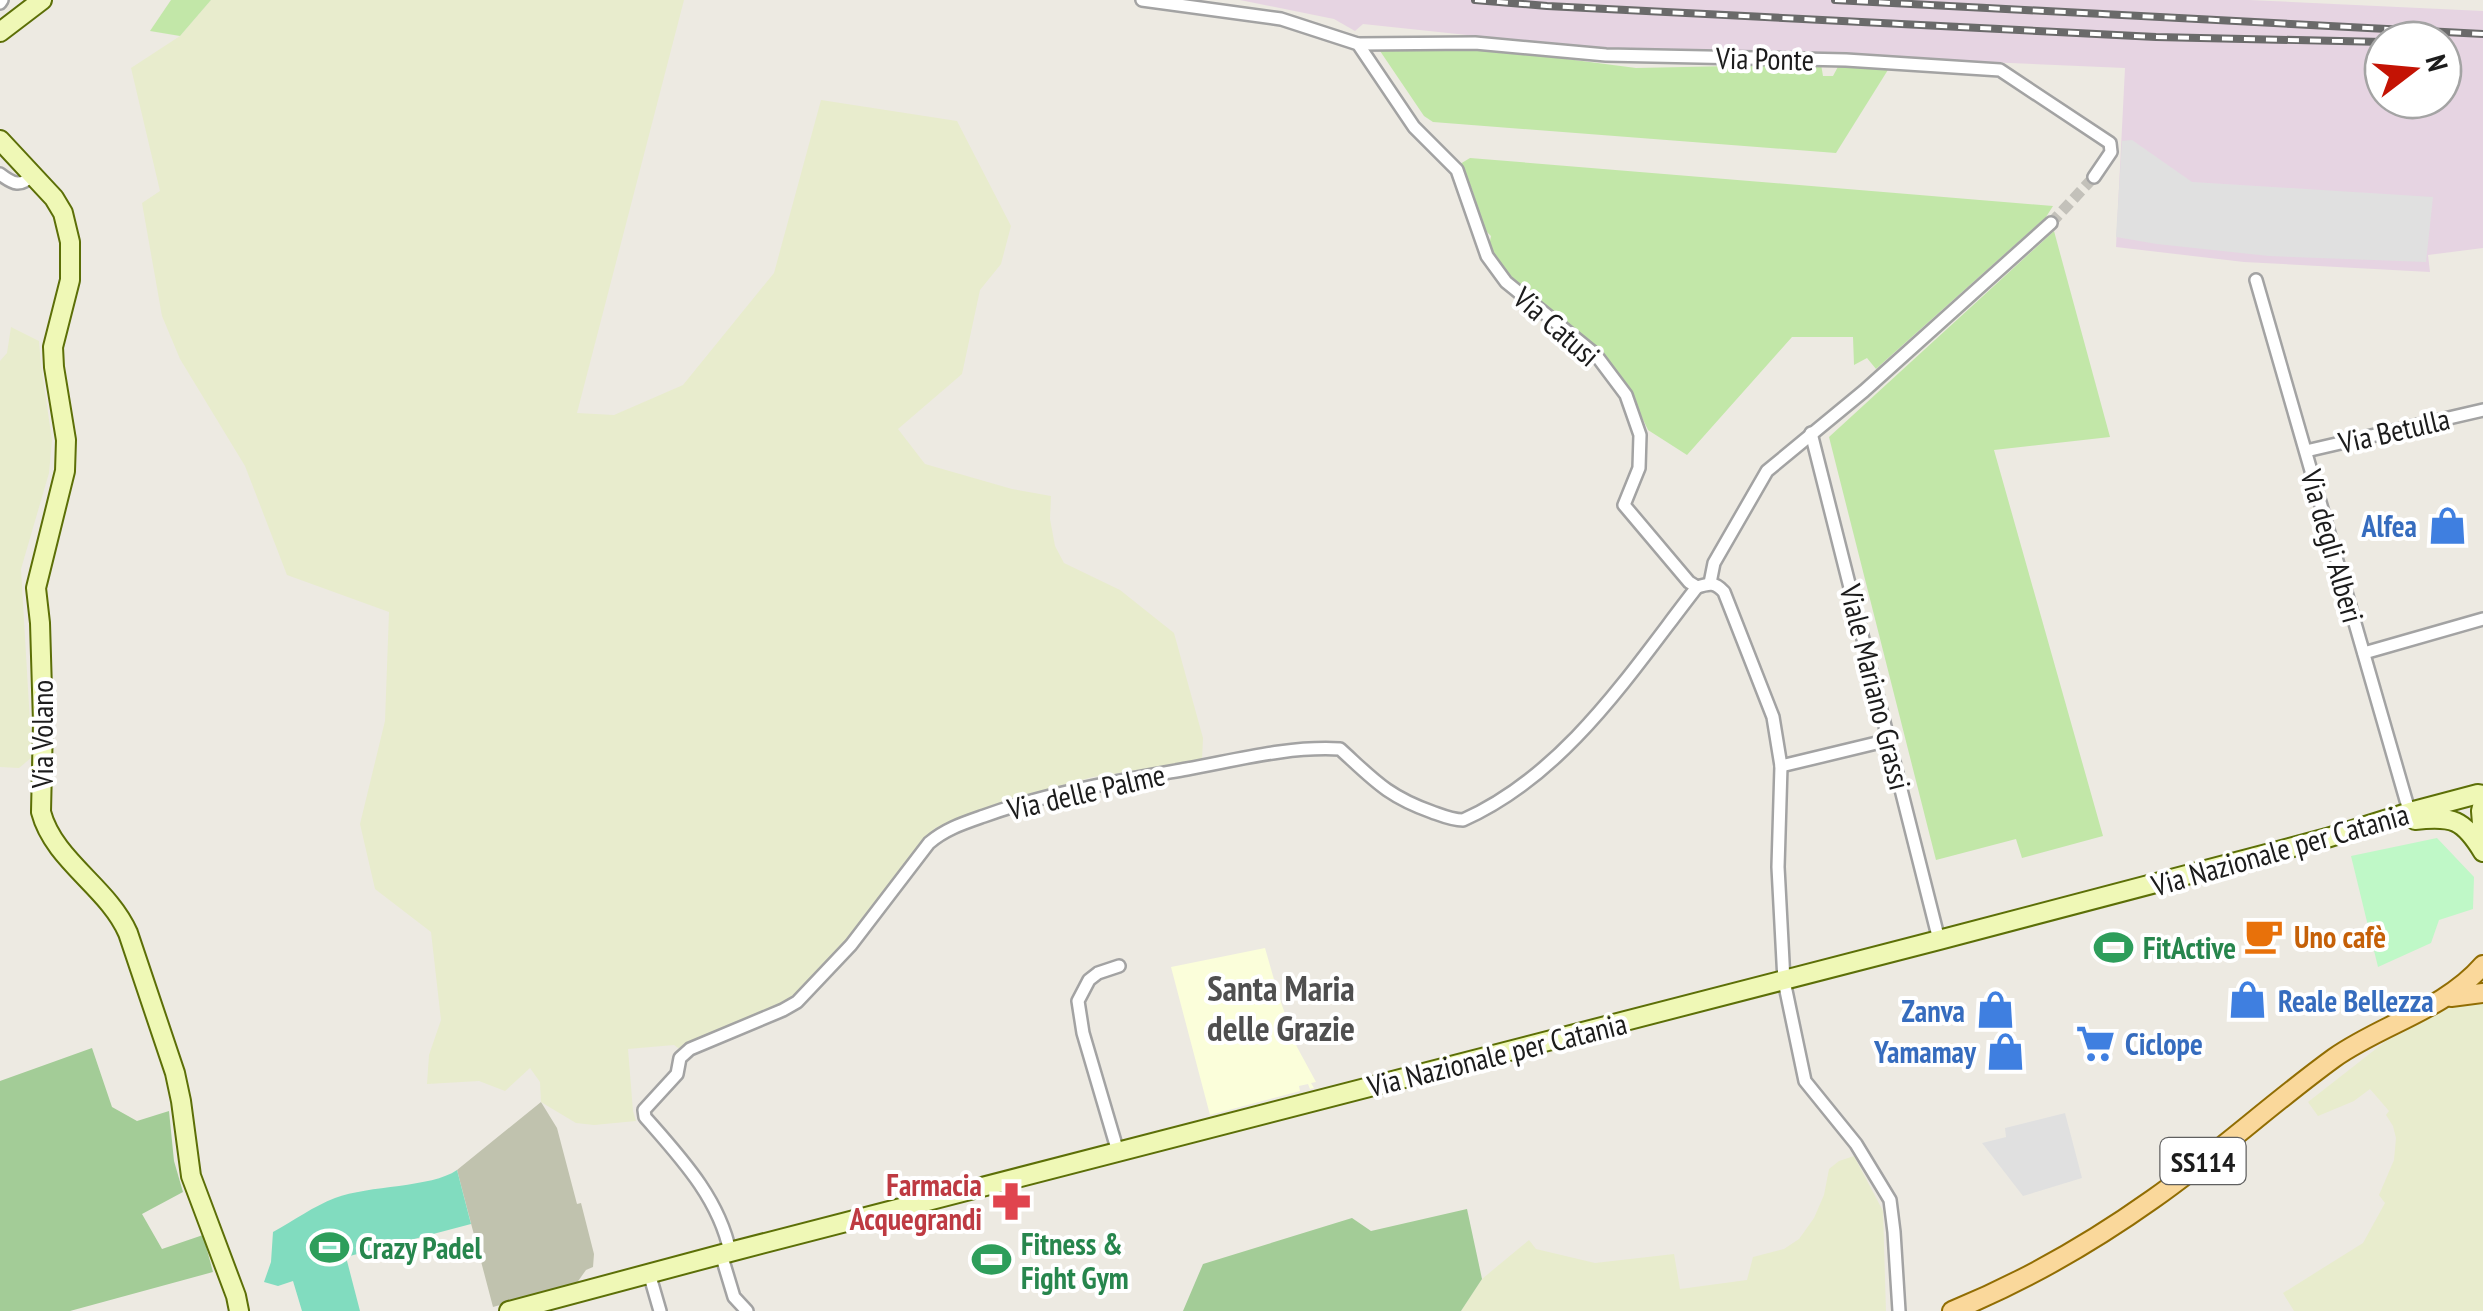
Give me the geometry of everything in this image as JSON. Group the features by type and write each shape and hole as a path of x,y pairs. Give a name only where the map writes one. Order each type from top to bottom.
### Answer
{"main road":[{"path":"0,32 42,0"},
{"name":"Via Volano","path":"0,140 63,213 72,260 53,347 66,440 64,471 36,588 44,723 42,812 52,840 110,902 128,933 176,1073 191,1176 236,1296 238,1311"},
{"name":"Via Nazionale per Catania","path":"509,1311 2411,817 2483,795"},
{"path":"2483,803 2483,836"},
{"path":"2411,817 2452,819 2473,836 2483,852"},
{"path":"2445,998 2483,966"},
{"path":"2445,998 2483,993"},
{"name":"SS114","path":"1952,1311 2035,1272 2092,1238 2153,1199 2335,1057 2445,998"}],"street":[{"path":"1142,0 1281,19 1358,44"},
{"name":"Via Ponte","path":"1358,44 1475,43 1606,54 1846,60 2000,70 2110,143 2111,152 2094,177"},
{"name":"Via Catusi","path":"1358,44 1414,127 1457,170 1487,256 1506,282 1596,355 1626,394 1640,435 1640,468 1624,505 1690,582 1717,584 1724,592 1773,716 1781,766 1778,868 1784,980 1805,1081 1856,1144 1890,1200 1899,1311"},
{"path":"0,174 20,184 33,174"},
{"path":"1703,585 1767,471 2052,222"},
{"name":"Via degli Alberi","path":"2256,280 2411,817"},
{"name":"Via Betulla","path":"2306,451 2483,410"},
{"name":"Viale Mariano Grassi","path":"1812,433 1940,940"},
{"name":"Via delle Palme","path":"726,1253 728,1239 714,1208 692,1172 645,1117 644,1110 677,1074 680,1058 690,1049 796,1002 851,945 940,833 1016,804 1095,785 1268,753 1328,748 1340,749 1377,786 1406,803 1463,820 1524,785 1572,743 1703,585"},
{"path":"2364,653 2483,619"},
{"path":"1781,766 1889,740"},
{"path":"1118,1152 1083,1033 1078,1001 1098,972 1120,966"},
{"path":"726,1253 734,1297 747,1311"},
{"path":"649,1274 660,1311"}],"shaded area":[{"path":"211,0 684,0 577,413 614,415 683,385 774,273 821,100 957,121 1011,226 1001,264 980,290 962,374 898,429 925,464 1051,496 1055,546 1064,563 1120,590 1174,633 1203,738 1202,760 1093,777 1012,798 935,828 847,944 792,1000 681,1050 674,1045 628,1049 636,1121 576,1123 541,1102 540,1082 530,1068 505,1091 479,1081 427,1084 429,1055 441,1020 431,932 375,889 360,824 385,721 389,612 287,575 245,466 180,359 162,316 142,203 160,191 131,68 180,36"},
{"path":"1240,0 2249,0 2483,11 2483,248 2428,255 2430,272 2244,262 2116,247 2125,68 1607,50 1363,24 1355,31 1334,19"},
{"path":"2132,140 2192,182 2433,197 2426,262 2269,256 2116,237 2122,141"},
{"path":"11,327 39,341 52,440 49,473 21,569 32,757 19,768 0,767 0,361 7,353"},
{"path":"1265,948 1297,1047 1316,1082 1311,1083 1314,1088 1310,1089 1308,1084 1299,1086 1300,1091 1210,1115 1171,967"},
{"path":"2483,999 2483,1311 2294,1311 2283,1293 2363,1243 2385,1203 2379,1195 2394,1160 2396,1138 2386,1115 2389,1111 2370,1089 2354,1101 2318,1116 2308,1102 2386,1041 2462,1001"},
{"path":"541,1102 557,1128 577,1204 581,1203 594,1254 593,1267 576,1284 493,1307 457,1170"},
{"path":"2065,1113 2082,1178 2023,1196 1982,1143 2006,1137 2005,1128"},
{"path":"1854,1156 1883,1211 1886,1311 1461,1311 1482,1279 1529,1240 1536,1249 1595,1263 1674,1254 1680,1289 1747,1280 1753,1257 1784,1249 1799,1239 1824,1195 1829,1169"}],"green space":[{"path":"171,0 211,0 180,36 150,31"},
{"path":"1474,47 1636,68 1821,64 1823,76 1833,76 1840,63 1891,65 1836,153 1433,122 1424,116 1378,48"},
{"path":"1470,158 2053,206 2046,217 1876,369 1867,358 1854,365 1853,337 1792,337 1687,455 1648,430 1629,390 1599,351 1498,266 1489,246 1491,236 1484,229 1460,164"},
{"path":"2054,231 2110,437 1994,450 2103,836 2022,858 2016,839 1936,860 1829,437"},
{"path":"2437,838 2474,877 2473,909 2439,920 2431,943 2378,967 2351,856"},
{"path":"92,1048 112,1107 137,1121 169,1111 174,1161 183,1192 142,1214 162,1249 203,1235 213,1272 70,1311 0,1311 0,1081"},
{"name":"Crazy Padel","path":"457,1170 471,1224 346,1257 360,1311 302,1311 293,1281 278,1286 264,1282 271,1262 273,1232 304,1214 349,1194 432,1180"},
{"path":"1467,1209 1482,1279 1461,1311 1183,1311 1203,1264 1352,1218 1371,1231"}],"tunnel":[{"path":"2051,223 2094,177"}],"railway":[{"path":"1475,0 2156,37 2363,42"},
{"path":"1835,0 2483,34"}],"place":[{"name":"Alfea","path":"2447,525"},
{"name":"Uno cafè","path":"2264,936"},
{"name":"FitActive","path":"2113,947"},
{"name":"Reale Bellezza","path":"2248,1000"},
{"name":"Zanva","path":"1995,1010"},
{"name":"Ciclope","path":"2095,1043"},
{"name":"Yamamay","path":"2006,1051"},
{"name":"Farmacia Acquegrandi","path":"1012,1201"},
{"name":"Crazy Padel","path":"329,1247"},
{"name":"Fitness & Fight Gym","path":"991,1260"}],"district":[{"name":"Santa Maria delle Grazie","path":"1281,1008"}]}
